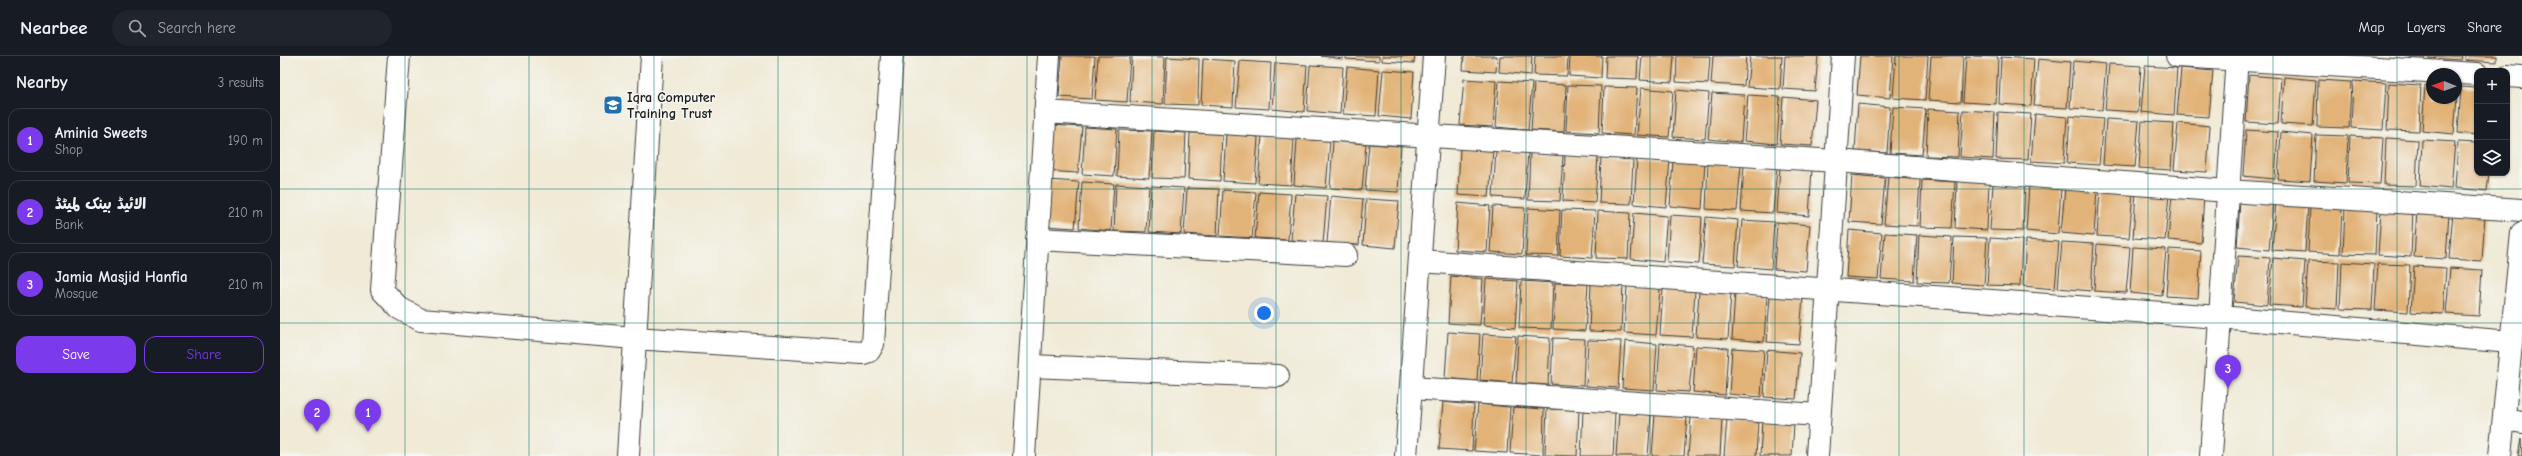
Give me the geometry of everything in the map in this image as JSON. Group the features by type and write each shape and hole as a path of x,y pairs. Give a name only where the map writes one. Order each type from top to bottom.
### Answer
{"street":[{"path":"399,56 382,290 399,308 421,320 634,338 863,353 869,351 873,344 892,56"},
{"path":"628,456 652,56"},
{"path":"1024,456 1049,56"},
{"path":"1406,456 1434,56"},
{"path":"1816,456 1843,56"},
{"path":"2177,56 2236,58 2474,74"},
{"path":"2212,456 2236,58"},
{"path":"2510,76 2522,77"},
{"path":"1045,112 1836,161 2228,191 2522,210"},
{"path":"2500,456 2513,420 2511,342 2519,294 2522,232"},
{"path":"1037,240 1346,255"},
{"path":"1420,261 2220,317 2511,342"},
{"path":"1030,366 1278,376"},
{"path":"1411,388 1819,415"}],"building":[{"path":"1062,56 1095,56 1092,99 1059,97"},
{"path":"1098,56 1130,56 1127,102 1095,100"},
{"path":"1132,56 1165,57 1163,104 1130,102"},
{"path":"1321,56 1343,56 1343,59"},
{"path":"1346,56 1379,56 1379,61 1346,59"},
{"path":"1382,56 1415,56 1414,63 1382,61"},
{"path":"1464,56 1497,56 1496,72 1463,70"},
{"path":"1500,56 1532,56 1531,75 1499,72"},
{"path":"1535,56 1568,56 1567,76 1534,75"},
{"path":"1570,56 1602,56 1601,78 1569,76"},
{"path":"1606,56 1638,56 1637,79 1605,78"},
{"path":"1642,56 1674,56 1672,82 1640,80"},
{"path":"1677,56 1710,56 1708,84 1676,82"},
{"path":"1713,56 1746,56 1744,86 1711,84"},
{"path":"1750,56 1782,56 1780,89 1747,87"},
{"path":"1785,56 1818,56 1815,91 1783,89"},
{"path":"1860,56 1893,56 1890,98 1857,95"},
{"path":"1896,56 1928,56 1925,100 1893,98"},
{"path":"1931,56 1963,56 1961,102 1928,100"},
{"path":"1966,56 1998,57 1996,104 1963,102"},
{"path":"2426,56 2426,58 2410,57"},
{"path":"2429,56 2462,56 2461,60 2429,58"},
{"path":"2465,56 2497,56 2497,62 2465,60"},
{"path":"1167,57 1199,59 1198,105 1165,104"},
{"path":"2001,57 2034,59 2031,106 1999,104"},
{"path":"1203,59 1235,61 1233,107 1201,105"},
{"path":"2038,59 2070,62 2067,108 2034,106"},
{"path":"1240,61 1271,63 1269,109 1236,107"},
{"path":"2073,61 2106,64 2102,110 2070,108"},
{"path":"1275,63 1307,65 1304,112 1272,109"},
{"path":"2109,64 2141,66 2138,112 2105,110"},
{"path":"1310,65 1343,67 1340,114 1307,111"},
{"path":"2145,66 2177,68 2174,115 2141,112"},
{"path":"1347,67 1379,70 1376,116 1343,114"},
{"path":"2181,68 2213,71 2209,117 2177,115"},
{"path":"1383,70 1414,72 1411,119 1379,116"},
{"path":"2249,75 2281,78 2278,124 2246,122"},
{"path":"2284,77 2316,80 2313,126 2281,124"},
{"path":"1464,79 1496,81 1493,127 1460,125"},
{"path":"2318,80 2351,82 2349,128 2317,127"},
{"path":"1499,81 1532,83 1528,130 1496,127"},
{"path":"2353,81 2386,83 2383,130 2351,128"},
{"path":"1534,83 1566,85 1564,132 1531,130"},
{"path":"2389,83 2421,85 2419,131 2387,130"},
{"path":"1568,85 1601,86 1599,133 1566,131"},
{"path":"2426,85 2426,104 2456,104 2454,134 2422,131"},
{"path":"1604,87 1637,88 1634,135 1602,133"},
{"path":"2462,87 2474,88 2474,135 2458,133 2460,104 2462,104"},
{"path":"1641,88 1673,91 1669,137 1637,135"},
{"path":"1676,90 1709,93 1705,139 1673,137"},
{"path":"1712,93 1744,95 1741,142 1708,139"},
{"path":"1748,95 1780,97 1777,144 1744,141"},
{"path":"1783,97 1816,100 1812,146 1780,144"},
{"path":"1858,104 1890,107 1887,153 1855,151"},
{"path":"1893,107 1926,109 1922,155 1890,153"},
{"path":"1928,109 1960,111 1958,157 1926,156"},
{"path":"1963,110 1995,112 1993,159 1960,157"},
{"path":"1998,112 2031,114 2028,160 1996,159"},
{"path":"2035,114 2067,117 2064,163 2031,161"},
{"path":"2070,116 2103,119 2099,165 2067,163"},
{"path":"2106,119 2139,121 2135,167 2103,165"},
{"path":"2142,121 2174,123 2171,170 2139,168"},
{"path":"2178,123 2210,126 2207,172 2174,170"},
{"path":"1049,125 1082,127 1078,173 1046,171"},
{"path":"1085,127 1117,129 1114,176 1082,174"},
{"path":"1119,130 1152,131 1149,178 1117,176"},
{"path":"2246,130 2278,132 2275,179 2243,176"},
{"path":"1154,131 1186,133 1184,179 1152,178"},
{"path":"2281,132 2313,135 2310,181 2278,179"},
{"path":"1190,133 1222,134 1220,181 1188,179"},
{"path":"1226,134 1258,137 1255,183 1223,181"},
{"path":"2316,135 2348,136 2346,183 2314,181"},
{"path":"1262,136 1294,139 1291,185 1258,183"},
{"path":"2350,136 2383,138 2380,184 2348,183"},
{"path":"2386,138 2418,140 2416,186 2384,185"},
{"path":"1297,139 1330,141 1326,188 1294,185"},
{"path":"2422,140 2455,142 2451,189 2420,186"},
{"path":"1333,141 1366,144 1362,190 1330,188"},
{"path":"2458,142 2474,143 2474,176 2489,176 2487,191 2455,188"},
{"path":"1369,144 1401,146 1398,192 1365,190"},
{"path":"1460,148 1493,151 1489,197 1458,195"},
{"path":"1496,151 1528,153 1525,199 1493,197"},
{"path":"1530,153 1563,155 1560,201 1528,200"},
{"path":"1565,155 1598,156 1595,203 1563,201"},
{"path":"1601,156 1633,158 1631,204 1599,203"},
{"path":"1637,158 1670,160 1666,207 1634,204"},
{"path":"1673,160 1705,162 1702,209 1670,206"},
{"path":"1708,162 1741,165 1737,211 1706,209"},
{"path":"1744,165 1777,167 1773,213 1741,211"},
{"path":"1780,167 1812,169 1809,216 1777,213"},
{"path":"1852,175 1885,178 1881,224 1849,222"},
{"path":"1888,177 1920,180 1917,226 1884,224"},
{"path":"1047,180 1079,182 1075,228 1044,226"},
{"path":"1922,180 1955,182 1952,228 1920,227"},
{"path":"1957,181 1989,183 1987,230 1955,228"},
{"path":"1082,182 1114,184 1111,231 1079,228"},
{"path":"1993,183 2025,185 2023,231 1990,230"},
{"path":"1116,184 1149,186 1146,232 1114,231"},
{"path":"2029,185 2061,187 2058,234 2026,231"},
{"path":"1151,186 1184,188 1181,234 1149,232"},
{"path":"2065,187 2097,189 2094,236 2061,233"},
{"path":"1187,188 1219,189 1217,236 1184,234"},
{"path":"2100,189 2133,192 2129,238 2097,236"},
{"path":"1223,190 1256,192 1252,238 1220,236"},
{"path":"1259,192 1291,194 1288,240 1255,238"},
{"path":"2136,192 2169,194 2165,240 2133,238"},
{"path":"1295,194 1327,196 1323,243 1291,240"},
{"path":"2172,194 2204,196 2201,243 2168,240"},
{"path":"1331,196 1363,199 1359,245 1327,243"},
{"path":"1366,199 1399,201 1395,248 1363,245"},
{"path":"2240,201 2273,203 2269,250 2237,247"},
{"path":"1458,203 1490,206 1487,252 1455,250"},
{"path":"2276,203 2308,205 2305,252 2272,250"},
{"path":"1493,206 1525,208 1522,254 1490,252"},
{"path":"2310,206 2342,207 2340,254 2308,252"},
{"path":"2345,207 2377,209 2375,255 2343,254"},
{"path":"1528,208 1560,210 1558,256 1526,255"},
{"path":"2381,209 2413,210 2411,257 2378,255"},
{"path":"1562,210 1595,211 1592,258 1560,256"},
{"path":"2417,210 2449,213 2446,259 2414,257"},
{"path":"1598,211 1630,213 1628,259 1596,258"},
{"path":"2453,212 2485,215 2482,261 2449,259"},
{"path":"1634,213 1667,216 1663,262 1631,259"},
{"path":"1670,215 1702,217 1699,264 1667,262"},
{"path":"1706,217 1738,220 1735,266 1702,264"},
{"path":"1742,220 1774,222 1771,269 1738,266"},
{"path":"1777,222 1810,225 1806,271 1774,269"},
{"path":"1849,230 1882,233 1878,279 1846,277"},
{"path":"1885,233 1917,235 1914,281 1881,279"},
{"path":"1919,235 1952,237 1949,283 1917,282"},
{"path":"1954,237 1987,238 1984,285 1952,283"},
{"path":"1990,238 2022,240 2020,286 1987,285"},
{"path":"2026,240 2059,242 2055,289 2023,286"},
{"path":"2062,242 2094,244 2091,291 2058,288"},
{"path":"2097,244 2130,247 2126,293 2094,291"},
{"path":"2133,247 2166,249 2162,296 2130,293"},
{"path":"2169,249 2201,251 2198,298 2166,296"},
{"path":"2238,256 2270,258 2267,305 2234,302"},
{"path":"2273,258 2305,261 2302,307 2269,305"},
{"path":"2308,261 2339,262 2337,309 2305,307"},
{"path":"2342,262 2374,264 2372,310 2340,309"},
{"path":"2378,264 2410,265 2408,312 2375,310"},
{"path":"2414,266 2446,268 2443,314 2411,312"},
{"path":"2450,268 2482,270 2479,316 2446,314"},
{"path":"1451,276 1483,279 1480,325 1448,323"},
{"path":"1486,279 1518,281 1515,328 1483,325"},
{"path":"1521,281 1553,283 1551,329 1519,328"},
{"path":"1555,283 1588,284 1585,331 1553,329"},
{"path":"1591,284 1623,286 1621,332 1589,331"},
{"path":"1627,286 1660,289 1656,335 1624,333"},
{"path":"1663,288 1695,291 1692,337 1660,335"},
{"path":"1699,290 1731,293 1728,339 1696,337"},
{"path":"1735,293 1767,295 1764,342 1732,339"},
{"path":"1770,295 1803,298 1799,344 1767,342"},
{"path":"1448,332 1480,334 1477,381 1445,378"},
{"path":"1483,334 1516,336 1512,383 1480,380"},
{"path":"1518,336 1550,338 1548,385 1516,383"},
{"path":"1553,338 1585,339 1583,386 1551,384"},
{"path":"1588,340 1621,341 1618,388 1586,386"},
{"path":"1625,341 1657,344 1654,390 1622,388"},
{"path":"1660,343 1693,346 1689,392 1657,390"},
{"path":"1696,346 1728,348 1725,395 1693,392"},
{"path":"1732,348 1764,350 1761,397 1729,394"},
{"path":"1767,350 1800,353 1796,399 1764,397"},
{"path":"1443,402 1474,405 1472,451 1439,449"},
{"path":"1478,404 1510,407 1507,453 1474,451"},
{"path":"1513,407 1544,409 1543,455 1510,453"},
{"path":"1547,409 1579,410 1577,456 1545,455"},
{"path":"1583,411 1615,412 1613,456 1581,456"},
{"path":"1619,412 1651,415 1648,456 1616,456"},
{"path":"1655,414 1687,417 1684,456 1652,456"},
{"path":"1691,417 1722,419 1720,456 1688,456"},
{"path":"1727,419 1758,421 1756,456 1724,456"},
{"path":"1762,421 1794,424 1792,456 1760,456"},
{"path":"2521,439 2522,456 2518,456"}],"place":[{"name":"Iqra Computer Training Trust","path":"613,105"},
{"name":"Jamia Masjid Hanfia","path":"2228,388"},
{"name":"الائیڈ بینک لمیٹڈ","path":"317,432"},
{"name":"Aminia Sweets","path":"368,432"}]}
